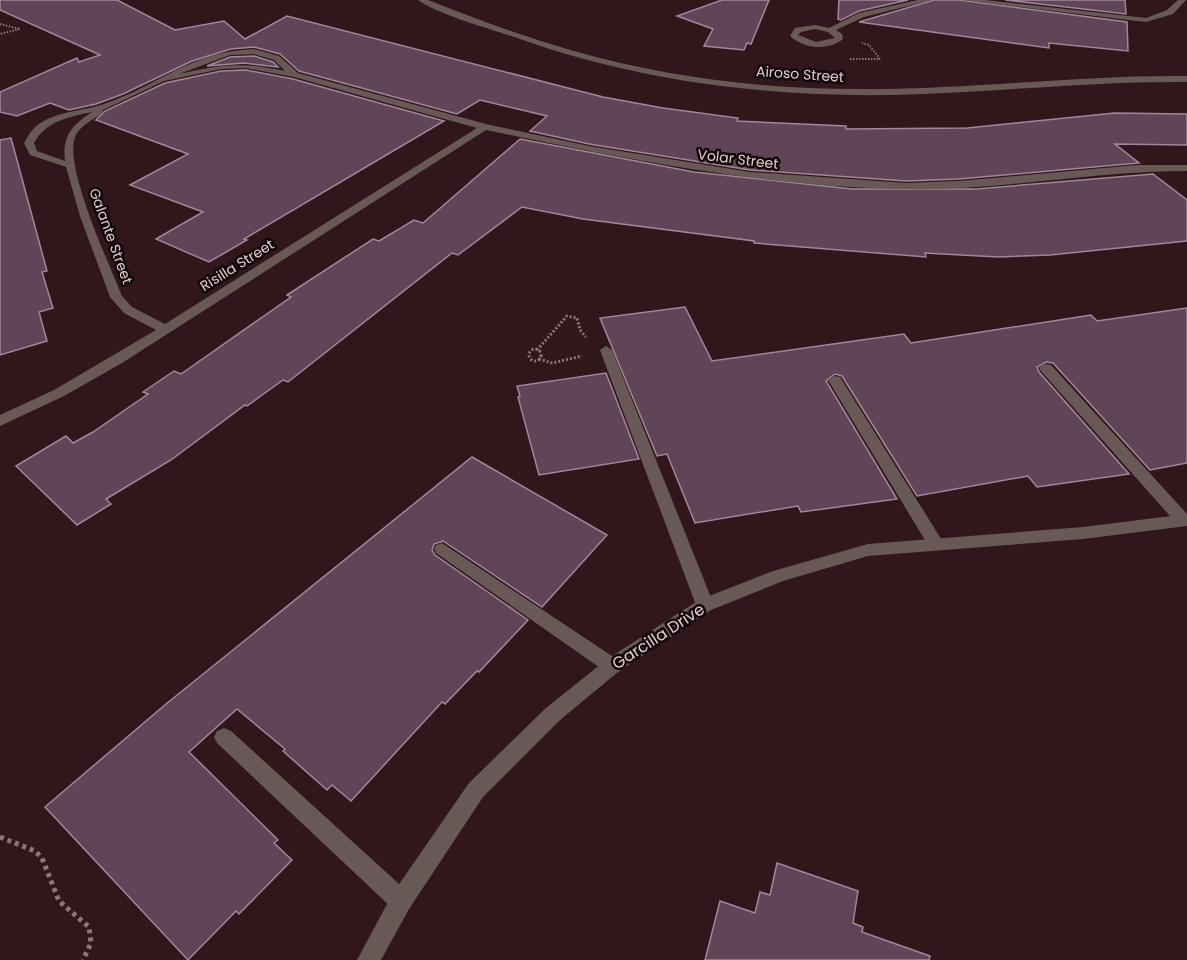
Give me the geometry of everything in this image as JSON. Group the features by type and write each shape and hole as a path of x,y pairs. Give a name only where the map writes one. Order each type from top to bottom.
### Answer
{"street":[{"name":"Airoso Street","path":"422,0 510,33 592,58 646,70 748,84 890,92 1041,82 1187,79"},
{"path":"830,30 839,36 839,39 825,44 802,41 794,34 805,28 830,30 862,15 928,0"},
{"path":"965,0 1146,20 1170,12 1182,0"},
{"name":"Volar Street","path":"242,52 279,58 295,75"},
{"name":"Galante Street","path":"69,165 33,153 29,143 31,137 42,127 59,118 107,106 166,79 201,59 242,52"},
{"name":"Volar Street","path":"237,66 295,75 485,127 661,162 750,175 856,184 959,184 1137,168 1187,168"},
{"name":"Galante Street","path":"166,79 237,66"},
{"name":"Galante Street","path":"107,106 72,134 69,140 69,165 116,297 128,310 164,329"},
{"name":"Risilla Street","path":"0,421 59,393 485,127"},
{"path":"606,350 705,605"},
{"path":"1046,368 1185,520"},
{"path":"835,380 937,546"},
{"name":"Garcilla Drive","path":"368,960 401,901 476,790 553,714 612,666 705,605 779,576 868,550 937,546 1185,520"},
{"path":"442,549 612,666"},
{"path":"224,737 401,901"}],"path":[{"path":"0,24 20,29 0,34"},
{"path":"571,315 577,318 583,335 606,350 557,362 531,359 527,356 530,351 537,350 562,320 571,315"},
{"path":"537,350 544,355 539,359"},
{"path":"0,837 34,851 42,858 59,902 89,927 91,943 83,960"}],"building":[{"path":"0,0 117,0 175,30 224,21 245,39 287,16 603,97 738,118 737,121 846,126 846,129 967,128 1115,113 1187,114 1187,145 1115,144 1139,163 959,179 906,181 750,170 589,144 530,131 547,116 480,100 457,114 299,71 280,54 254,47 231,49 192,61 123,94 96,104 69,110 50,103 17,116 0,112 0,92 77,58 79,62 100,55 0,10"},
{"path":"722,0 769,0 751,44 747,43 744,50 704,46 713,29 677,16"},
{"path":"839,0 908,0 859,11 841,20 838,19"},
{"path":"934,0 959,0 1127,22 1128,51 1049,43 1049,48 859,22"},
{"path":"1005,0 1125,0 1126,14"},
{"path":"254,56 273,62 278,67 244,63 207,66 230,57"},
{"path":"246,70 293,79 444,121 209,262 156,239 203,212 130,185 188,154 96,120 105,111 165,83 221,71"},
{"path":"11,138 47,271 42,272 53,308 39,312 47,341 0,355 0,140"},
{"path":"520,139 694,172 852,189 976,189 1153,174 1187,200 1187,241 1050,255 998,257 925,253 926,257 754,243 754,241 583,219 522,207 458,255 452,253 288,382 283,380 171,460 106,499 111,504 77,525 16,466 66,436 73,443 93,432 148,394 143,392 174,371 181,374 291,297 287,295 373,239 379,241 414,220 423,223"},
{"path":"685,307 712,361 904,334 911,343 1091,315 1097,321 1187,308 1187,463 1150,470 1053,363 1046,362 1037,367 1039,372 1129,474 1037,487 1028,476 917,496 842,376 835,374 826,381 897,499 801,512 798,506 695,523 667,454 657,456 600,318"},
{"path":"606,373 639,459 539,475 517,386"},
{"path":"472,457 607,535 542,607 443,541 434,544 432,550 435,555 528,620 479,672 477,671 445,704 442,702 351,801 332,785 327,790 283,751 285,749 237,709 189,752 278,840 274,843 292,860 239,914 236,911 188,960 45,807 166,704"},
{"path":"777,863 858,891 853,923 863,927 862,932 930,956 929,960 705,960 720,901 755,913 760,892 770,895"}]}
